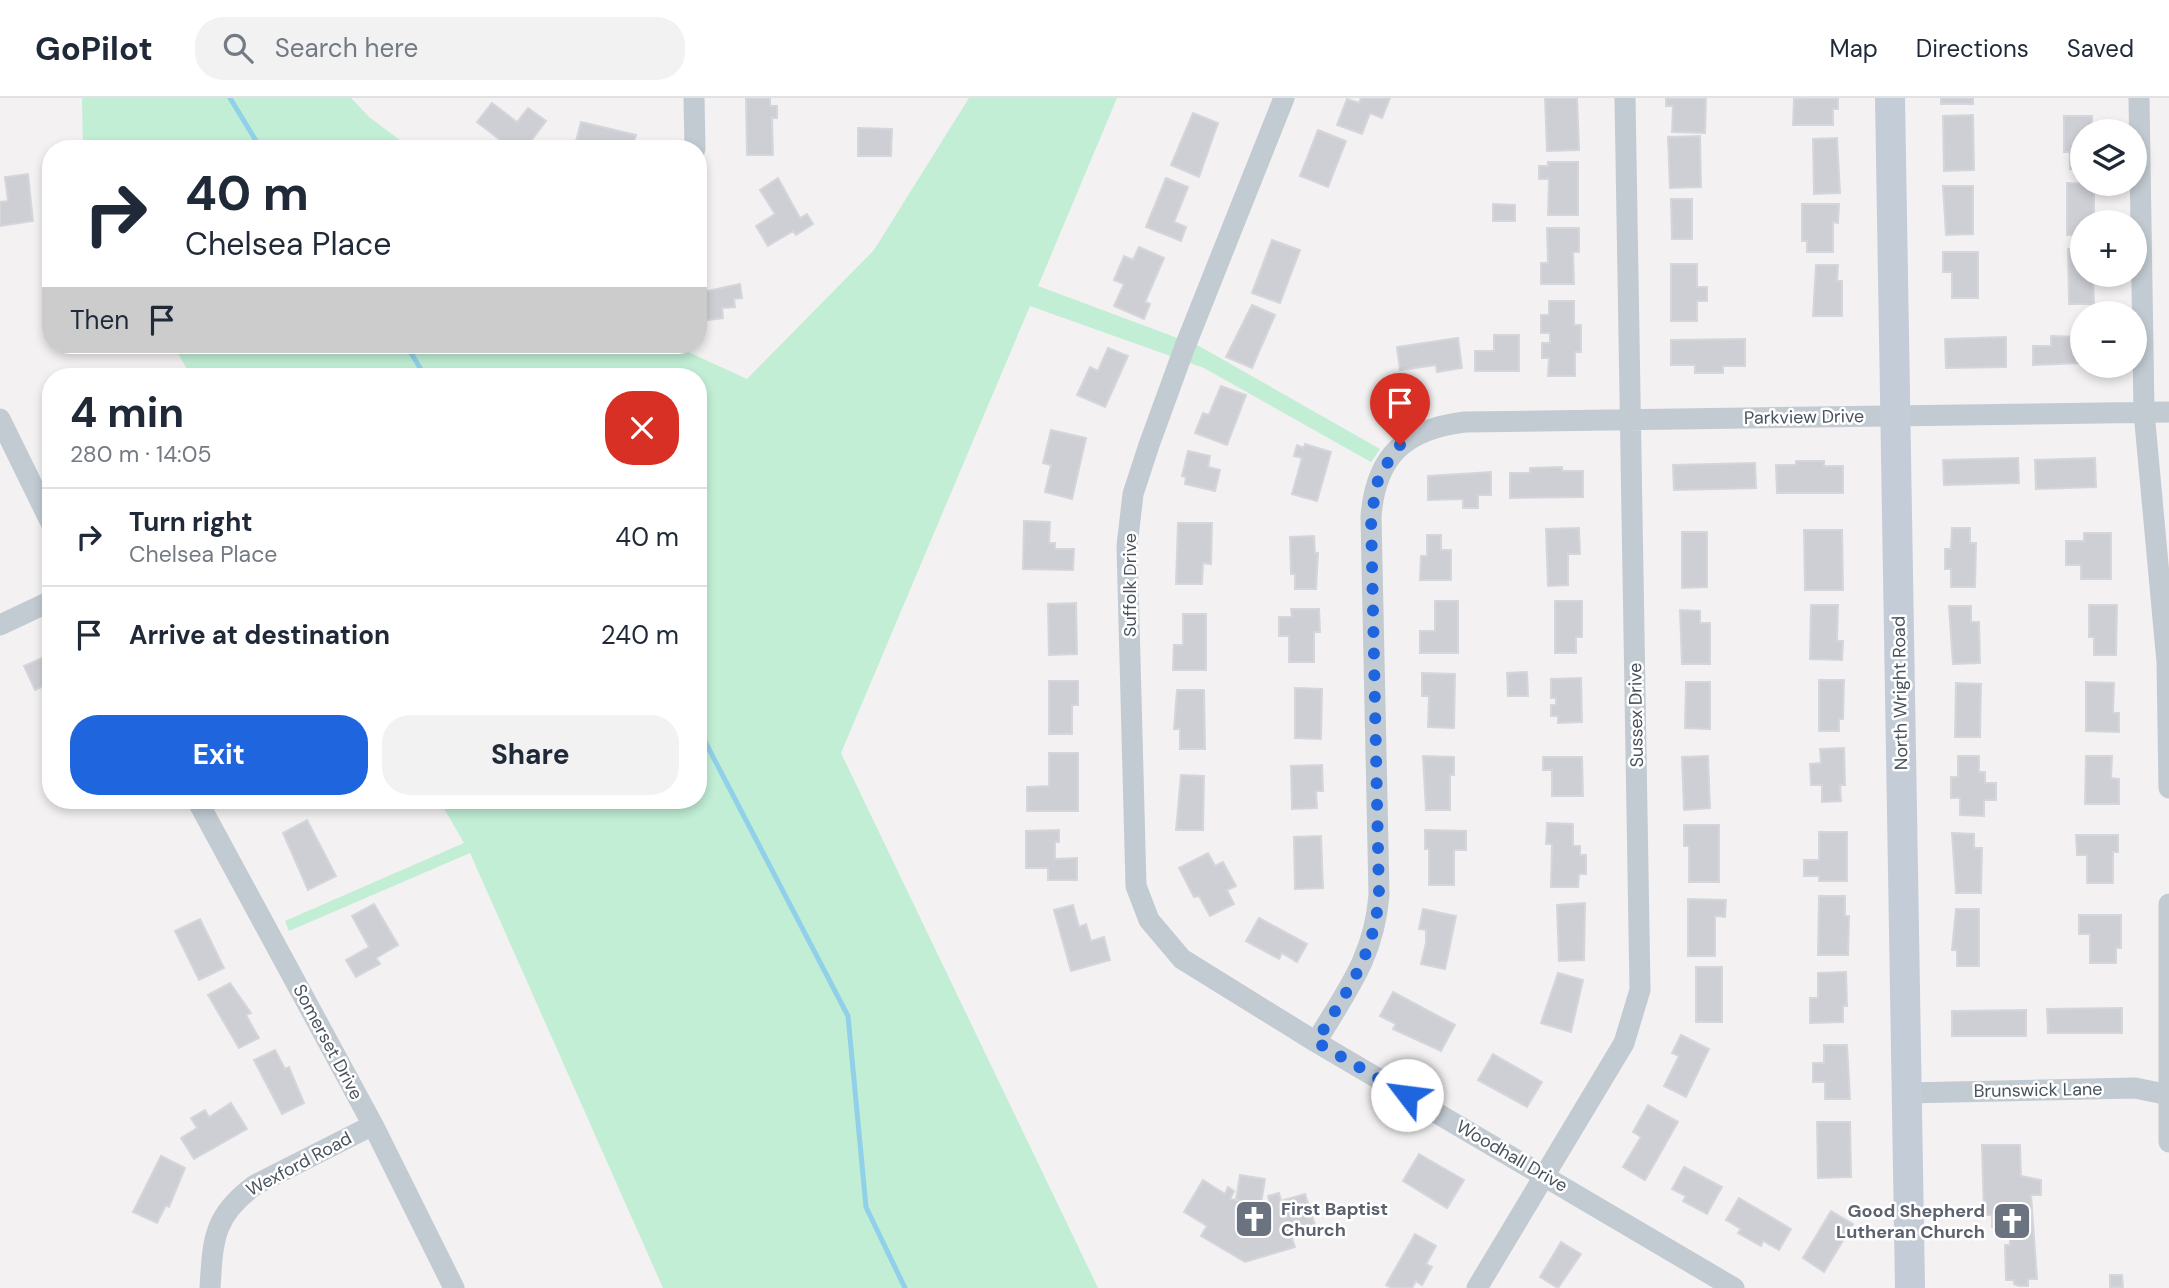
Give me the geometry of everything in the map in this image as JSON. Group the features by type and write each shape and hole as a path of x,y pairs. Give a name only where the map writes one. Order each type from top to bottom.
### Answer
{"main road":[{"name":"North Wright Road","path":"1890,98 1910,1288"}],"street":[{"path":"694,98 695,140"},
{"name":"Suffolk Drive","path":"1182,959 1150,920 1136,886 1127,546 1133,494 1184,349 1284,98"},
{"name":"Sussex Drive","path":"1477,1288 1624,1043 1640,990 1625,98"},
{"path":"2139,98 2144,412 2166,648 2169,788"},
{"name":"Parkview Drive","path":"1316,1042 1367,957 1376,928 1379,895 1373,495 1387,461 1400,445 1439,425 2169,412"},
{"path":"0,419 42,505"},
{"path":"0,625 42,604"},
{"name":"Somerset Drive","path":"202,809 373,1125 454,1288"},
{"path":"2169,904 2169,1142"},
{"name":"Woodhall Drive","path":"1182,959 1316,1042 1544,1175 1726,1286"},
{"name":"Brunswick Lane","path":"1907,1093 2135,1088 2168,1095"},
{"name":"Wexford Road","path":"210,1288 213,1241 218,1224 238,1198 255,1185 373,1125"}],"green space":[{"path":"82,98 351,98 369,117 400,140 83,140"},
{"path":"969,98 1117,98 1038,286 1199,346 1380,449 1371,462 1204,368 1030,306 841,753 1098,1288 663,1288 470,853 289,931 285,921 464,843 444,809 707,809 707,368 186,368 178,354 693,354 747,379 874,250"}],"building":[{"path":"746,98 770,98 770,106 777,106 777,118 772,118 773,155 747,155"},
{"path":"1361,98 1390,98 1382,118 1370,113 1362,134 1337,125 1347,99 1359,103"},
{"path":"1545,98 1577,98 1579,150 1547,151"},
{"path":"1666,98 1706,98 1705,133 1672,132 1673,106 1666,106"},
{"path":"1838,98 1838,109 1833,109 1833,125 1793,125 1794,99"},
{"path":"1941,98 1973,98 1973,104 1941,104"},
{"path":"492,103 517,122 528,108 546,121 532,140 500,140 477,122"},
{"path":"1193,113 1218,123 1199,177 1171,165"},
{"path":"1973,115 1974,170 1944,171 1943,116"},
{"path":"2064,116 2092,116 2092,119 2070,119 2070,152 2064,152"},
{"path":"581,122 636,135 635,140 576,140"},
{"path":"858,128 892,129 891,156 858,156"},
{"path":"1318,130 1346,141 1328,187 1300,176"},
{"path":"1700,136 1701,187 1670,188 1668,137"},
{"path":"1837,138 1840,193 1814,194 1813,139"},
{"path":"1548,162 1578,162 1578,215 1548,215 1549,179 1539,179 1539,166 1548,166"},
{"path":"28,174 33,221 0,226 0,202 8,201 5,177"},
{"path":"778,178 800,218 807,214 813,224 796,235 793,231 768,246 756,226 775,214 760,190"},
{"path":"1166,178 1188,187 1174,222 1186,227 1181,241 1146,227"},
{"path":"2067,183 2070,183 2070,196 2094,196 2094,210 2070,210 2070,235 2067,235"},
{"path":"1943,186 1973,186 1973,234 1946,235"},
{"path":"1671,199 1692,199 1692,239 1672,239"},
{"path":"1493,204 1515,205 1515,221 1493,221"},
{"path":"1802,204 1839,204 1838,223 1833,222 1833,252 1807,252 1807,241 1802,241"},
{"path":"1547,228 1579,228 1579,252 1573,252 1574,284 1541,284 1541,263 1548,263"},
{"path":"1272,240 1300,250 1280,303 1252,293"},
{"path":"1139,247 1164,258 1145,302 1150,304 1144,319 1114,306 1124,284 1114,280 1124,256 1133,260"},
{"path":"2070,249 2070,287 2093,287 2094,301 2070,301 2069,304"},
{"path":"1943,252 1978,252 1978,298 1952,298 1952,272 1943,272"},
{"path":"1671,264 1697,264 1697,287 1707,287 1707,301 1697,301 1697,321 1671,321"},
{"path":"1816,265 1838,265 1837,281 1842,281 1842,316 1813,316"},
{"path":"740,284 742,298 734,299 735,307 722,308 723,318 707,320 707,291"},
{"path":"1549,301 1574,301 1574,325 1581,325 1581,352 1575,352 1575,376 1548,376 1549,358 1542,358 1542,343 1550,343 1550,333 1541,333 1541,315 1549,315"},
{"path":"1252,305 1275,315 1252,368 1226,357"},
{"path":"1494,335 1519,335 1519,371 1475,371 1475,351 1494,351"},
{"path":"2051,336 2070,337 2070,363 2033,365 2033,346 2051,346"},
{"path":"2006,337 2006,367 1946,368 1945,339"},
{"path":"1458,338 1462,368 1437,372 1436,365 1400,370 1397,347"},
{"path":"1745,339 1745,366 1723,366 1723,373 1695,373 1695,365 1671,365 1671,340"},
{"path":"1108,348 1128,356 1105,407 1077,395 1090,367 1098,371"},
{"path":"1221,386 1246,395 1227,445 1195,433 1203,413 1209,415"},
{"path":"1051,430 1086,438 1072,499 1045,492 1051,465 1043,463"},
{"path":"1305,444 1331,452 1317,501 1292,494 1302,458 1294,456 1297,445 1304,448"},
{"path":"1188,451 1210,456 1208,467 1220,470 1215,491 1185,484 1186,477 1182,476"},
{"path":"2018,458 2019,483 1944,485 1943,460"},
{"path":"2095,458 2096,487 2036,489 2035,460"},
{"path":"1796,461 1824,461 1824,466 1843,466 1843,493 1777,493 1776,465 1796,465"},
{"path":"1755,463 1756,488 1674,490 1673,465"},
{"path":"1562,467 1562,471 1583,471 1583,497 1510,498 1510,473 1530,473 1530,468"},
{"path":"1491,472 1491,495 1478,495 1478,508 1463,508 1463,499 1428,500 1428,476"},
{"path":"1024,521 1050,522 1049,543 1055,543 1055,549 1074,549 1073,570 1023,569"},
{"path":"1178,523 1212,523 1211,564 1203,563 1202,584 1176,584"},
{"path":"1579,528 1580,554 1568,554 1568,585 1548,586 1546,529"},
{"path":"1952,528 1970,528 1970,543 1976,543 1975,587 1951,587 1951,569 1945,569 1945,549 1951,549"},
{"path":"1804,530 1842,530 1843,590 1805,590"},
{"path":"1682,532 1707,532 1707,587 1682,588"},
{"path":"2084,533 2111,533 2111,579 2081,579 2081,565 2066,565 2066,541 2084,541"},
{"path":"1427,535 1441,535 1441,550 1451,550 1451,580 1420,580 1421,556 1427,556"},
{"path":"1314,536 1315,553 1318,553 1316,589 1295,589 1295,574 1291,574 1290,537"},
{"path":"1435,601 1458,601 1458,653 1420,653 1420,631 1435,631"},
{"path":"1555,601 1582,601 1582,637 1576,637 1576,653 1555,653"},
{"path":"1076,603 1077,654 1049,655 1048,604"},
{"path":"1811,605 1838,605 1837,641 1843,641 1842,660 1810,659"},
{"path":"2089,605 2117,605 2116,655 2094,655 2094,637 2089,637"},
{"path":"1949,606 1971,606 1971,622 1979,622 1980,663 1953,664"},
{"path":"1291,609 1319,609 1320,632 1314,632 1314,662 1289,662 1289,636 1279,636 1279,617 1292,617"},
{"path":"1680,610 1700,611 1700,623 1710,623 1710,664 1682,664"},
{"path":"1183,614 1206,614 1206,670 1173,670 1174,645 1183,645"},
{"path":"42,658 42,687 35,690 24,666"},
{"path":"1527,672 1528,696 1508,696 1507,673"},
{"path":"1422,673 1455,674 1454,728 1428,727 1429,696 1422,696"},
{"path":"1581,678 1582,722 1558,723 1558,716 1551,716 1551,705 1556,705 1556,698 1551,698 1551,679"},
{"path":"1819,680 1844,680 1843,719 1839,719 1839,731 1819,731"},
{"path":"1049,681 1078,681 1078,705 1072,705 1072,734 1049,734"},
{"path":"1686,682 1710,682 1710,729 1685,728"},
{"path":"2086,682 2114,683 2113,713 2119,713 2119,732 2086,731"},
{"path":"1956,683 1981,684 1980,737 1955,737"},
{"path":"1295,688 1322,689 1321,739 1295,738"},
{"path":"1177,690 1204,690 1205,749 1180,749 1180,729 1174,729"},
{"path":"1844,748 1845,785 1840,785 1841,801 1822,802 1822,785 1811,785 1810,764 1821,763 1820,749"},
{"path":"1049,753 1078,753 1078,811 1027,811 1027,787 1049,786"},
{"path":"1423,756 1454,757 1454,775 1450,775 1450,810 1426,810"},
{"path":"1708,756 1710,808 1684,810 1682,757"},
{"path":"1958,756 1979,756 1979,772 1985,772 1985,783 1996,783 1996,800 1984,800 1984,816 1960,815 1960,798 1951,798 1951,777 1958,777"},
{"path":"2086,756 2112,756 2111,778 2119,779 2119,804 2085,804"},
{"path":"1543,757 1582,757 1583,796 1552,796 1552,770 1543,770"},
{"path":"1322,765 1323,791 1316,791 1317,808 1292,809 1291,766"},
{"path":"1181,775 1204,776 1203,830 1176,830"},
{"path":"307,820 336,876 308,890 283,833"},
{"path":"1547,823 1573,824 1573,846 1580,846 1580,855 1586,855 1586,874 1579,874 1578,887 1551,887 1552,844 1546,844"},
{"path":"1684,825 1719,825 1719,882 1689,882 1689,846 1684,846"},
{"path":"1059,830 1059,842 1055,842 1055,859 1077,858 1077,880 1048,880 1048,868 1026,868 1026,831"},
{"path":"1425,830 1466,831 1466,850 1454,850 1454,885 1429,885 1429,849 1425,849"},
{"path":"1819,832 1847,832 1847,881 1819,881 1819,876 1804,876 1804,860 1819,860"},
{"path":"1952,833 1974,834 1974,848 1982,848 1981,893 1956,893"},
{"path":"2076,835 2118,835 2118,852 2113,852 2113,883 2087,883 2087,855 2077,855"},
{"path":"1321,836 1323,888 1295,889 1294,837"},
{"path":"1208,853 1215,866 1223,862 1236,886 1227,890 1234,904 1210,916 1199,896 1194,897 1179,868"},
{"path":"1819,896 1845,896 1845,916 1849,916 1848,955 1818,955"},
{"path":"1688,899 1726,900 1725,917 1715,916 1715,956 1688,956"},
{"path":"1585,903 1584,960 1559,961 1557,905"},
{"path":"374,904 398,945 376,958 380,964 356,977 346,960 369,947 352,916"},
{"path":"1073,905 1079,927 1086,924 1091,941 1104,937 1110,960 1071,971 1054,910"},
{"path":"1423,909 1456,916 1445,969 1421,964 1426,943 1426,930 1419,929"},
{"path":"1956,909 1979,909 1979,966 1957,966 1957,950 1952,950"},
{"path":"2079,915 2121,915 2121,948 2116,948 2116,963 2090,963 2090,934 2079,934"},
{"path":"1259,918 1307,944 1297,962 1282,953 1279,959 1246,941"},
{"path":"200,919 224,968 199,980 175,931"},
{"path":"1696,967 1722,967 1722,1022 1696,1022"},
{"path":"1846,972 1847,1006 1843,1006 1843,1022 1810,1023 1810,998 1818,998 1818,973"},
{"path":"1558,973 1583,980 1571,1032 1541,1023"},
{"path":"230,983 251,1013 246,1015 259,1038 239,1048 208,995"},
{"path":"1393,992 1455,1025 1441,1051 1393,1029 1396,1024 1380,1016"},
{"path":"2122,1008 2122,1033 2048,1033 2047,1009"},
{"path":"2026,1010 2026,1036 1952,1036 1952,1011"},
{"path":"1681,1035 1709,1049 1686,1097 1664,1086 1679,1056 1672,1053"},
{"path":"1824,1045 1847,1045 1850,1099 1825,1099 1825,1082 1813,1082 1813,1063 1824,1063"},
{"path":"275,1050 285,1069 289,1067 304,1103 282,1114 254,1060"},
{"path":"1493,1054 1542,1082 1527,1107 1478,1080"},
{"path":"231,1103 247,1129 194,1159 181,1138 197,1128 191,1118 205,1110 209,1117"},
{"path":"1648,1105 1678,1122 1645,1180 1623,1167 1641,1137 1633,1132"},
{"path":"1817,1122 1850,1122 1851,1177 1818,1178"},
{"name":"Good Shepherd Lutheran Church","path":"1982,1145 2020,1145 2021,1176 2041,1180 2041,1195 2031,1195 2037,1279 2028,1279 2028,1286 2019,1286 2014,1284 2014,1280 2006,1280 2005,1245 2010,1245 2010,1226 1992,1227 1992,1215 1984,1215"},
{"path":"1419,1154 1464,1180 1447,1208 1403,1181"},
{"path":"161,1156 185,1168 169,1207 166,1205 157,1223 133,1212"},
{"path":"1684,1167 1722,1187 1707,1214 1683,1201 1686,1196 1672,1189"},
{"path":"1240,1175 1265,1179 1261,1204 1236,1200"},
{"name":"First Baptist Church","path":"1203,1180 1225,1194 1228,1187 1234,1191 1230,1199 1261,1204 1270,1204 1268,1196 1279,1193 1281,1201 1305,1194 1316,1228 1291,1235 1295,1247 1245,1262 1201,1236 1207,1226 1184,1212"},
{"path":"1739,1198 1791,1229 1779,1250 1763,1241 1761,1246 1738,1233 1741,1229 1726,1220"},
{"path":"1831,1211 1853,1224 1824,1272 1803,1258"},
{"path":"1415,1234 1436,1246 1426,1264 1432,1267 1422,1285 1416,1281 1412,1288 1392,1288 1386,1285"},
{"path":"1561,1242 1581,1254 1558,1288 1540,1277"},
{"path":"2110,1275 2122,1275 2123,1287 2110,1287"}],"waterway":[{"path":"230,98 256,140"},
{"path":"412,354 420,368"},
{"path":"707,745 848,1016 866,1207 905,1288"}],"place":[{"name":"First Baptist Church","path":"1254,1219"},
{"name":"Good Shepherd Lutheran Church","path":"2012,1221"}],"route":[{"path":"1400,445 1379,475 1371,516 1379,895 1376,928 1367,957 1316,1042 1407,1095"}]}
